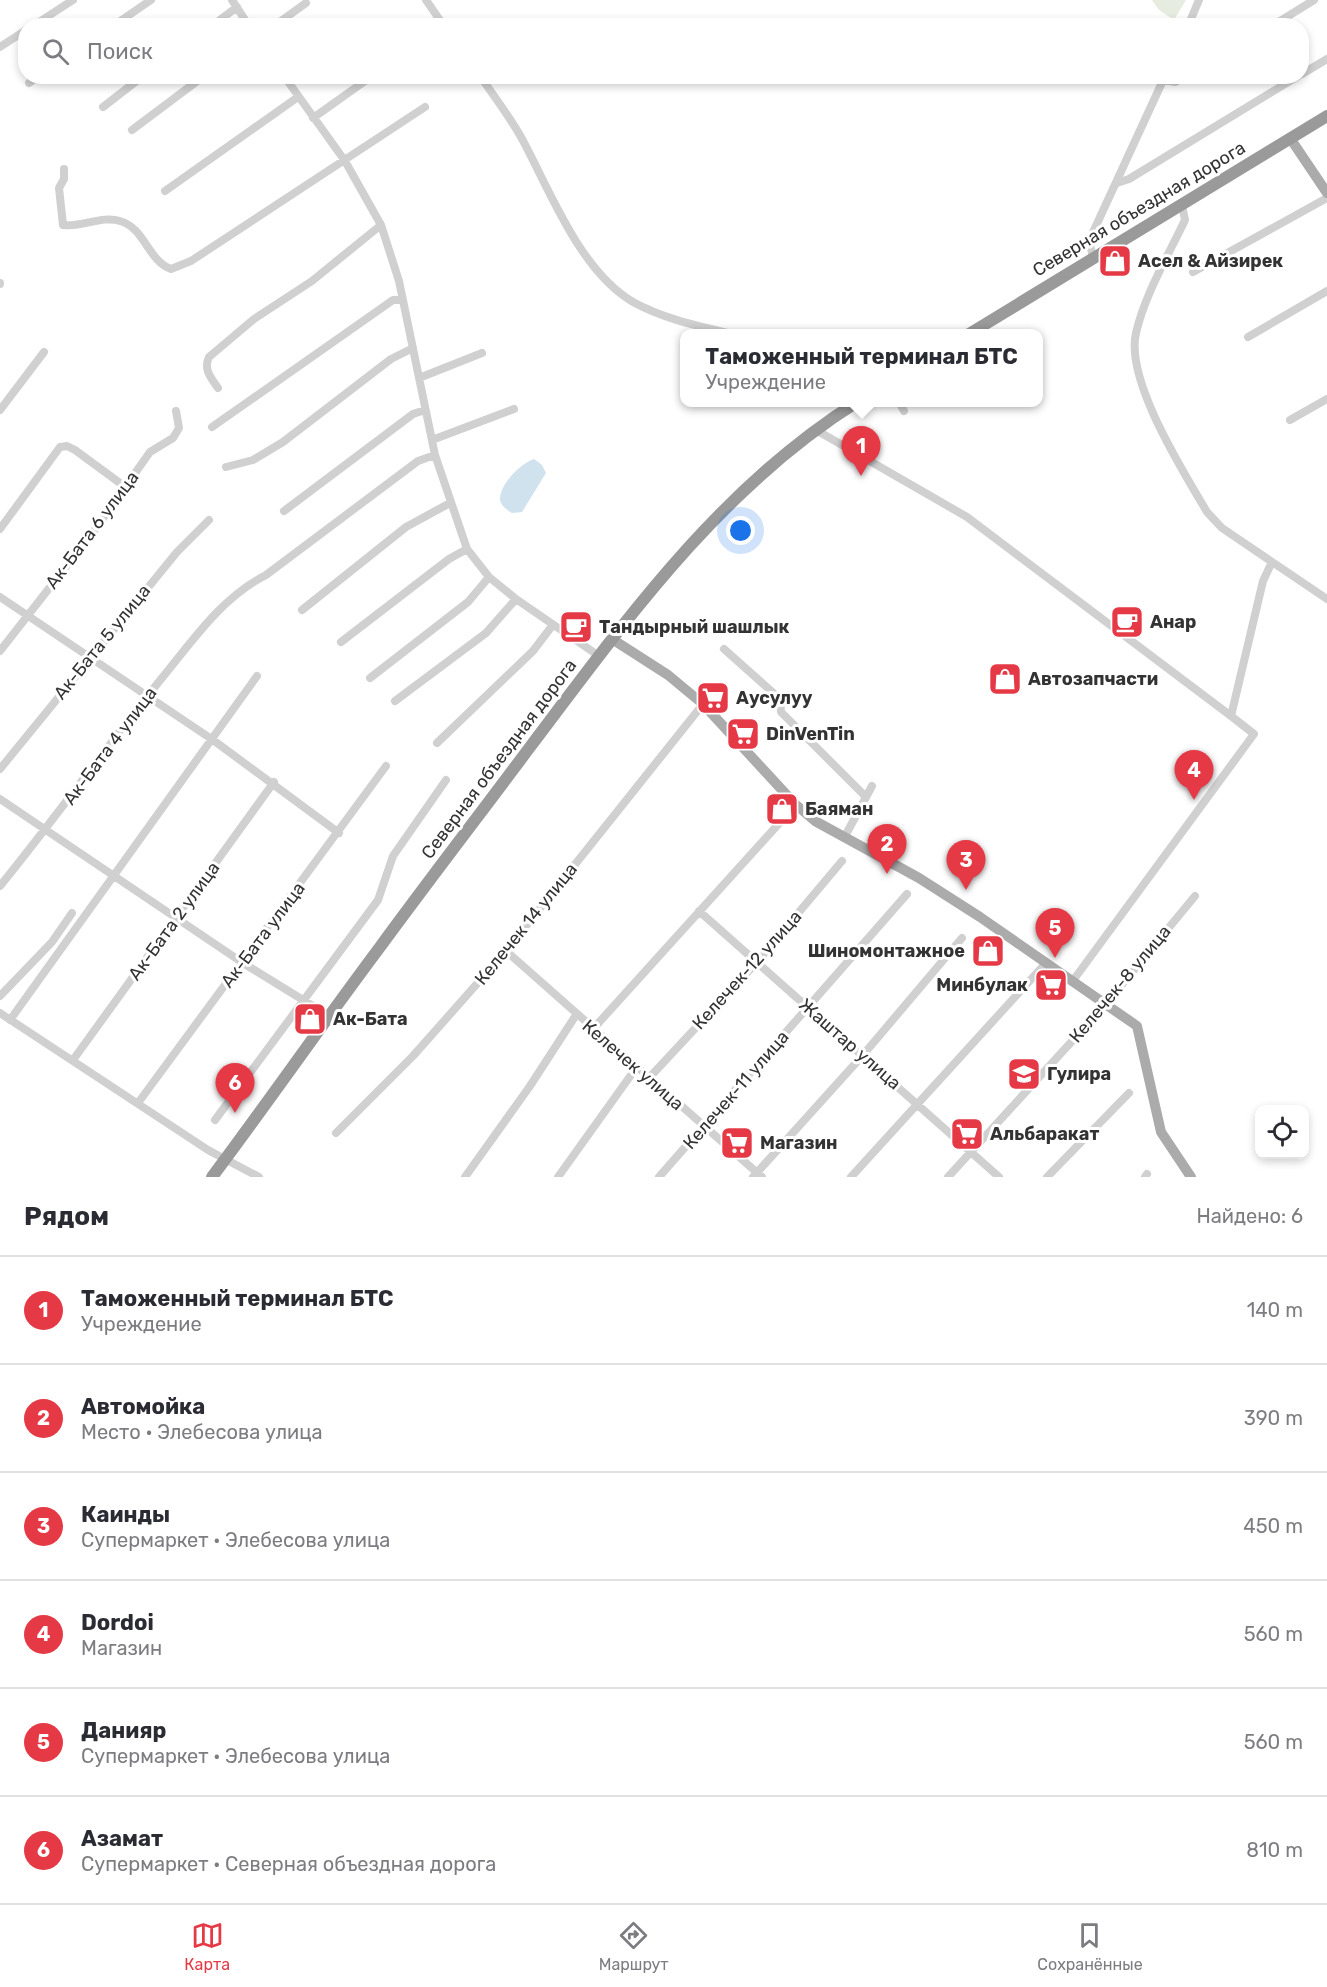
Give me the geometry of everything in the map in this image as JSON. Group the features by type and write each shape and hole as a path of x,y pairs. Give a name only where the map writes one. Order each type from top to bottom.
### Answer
{"highway":[{"name":"Северная объездная дорога","path":"976,329 1327,116"},
{"name":"Северная объездная дорога","path":"212,1177 329,1016 664,573 738,495 774,462 850,407"}],"main road":[{"path":"1290,138 1327,193"},
{"path":"612,639 668,675 703,704 795,804 815,821 928,883 1137,1026 1161,1132 1191,1177"}],"street":[{"path":"45,18 73,0"},
{"path":"125,18 151,0"},
{"path":"426,0 438,18"},
{"path":"1191,18 1199,0"},
{"path":"1285,18 1314,0"},
{"path":"285,18 306,3"},
{"path":"220,18 234,4 244,18"},
{"path":"0,47 18,35"},
{"path":"1309,70 1327,59"},
{"path":"103,107 133,84"},
{"path":"132,130 193,84"},
{"path":"290,84 345,161 381,225 399,281 435,455 467,549 489,577 516,599 552,626 599,656"},
{"path":"313,118 361,84"},
{"path":"485,84 520,136 585,255 608,282 632,301 676,321 713,329"},
{"path":"1093,257 1089,241 1161,84"},
{"path":"1116,183 1129,179 1285,84"},
{"path":"165,191 298,97"},
{"path":"64,169 64,179 59,189 63,225 118,220 131,226 158,261 171,269 191,261 425,107"},
{"path":"1193,272 1327,198"},
{"path":"1182,205 1185,220 1144,307 1135,335 1135,361 1140,385 1207,512 1222,528 1327,599"},
{"path":"218,388 209,375 206,363 209,357 254,319 312,281 381,225"},
{"path":"1248,337 1327,291"},
{"path":"212,427 393,300 402,300"},
{"path":"226,467 253,460 283,442 391,359 413,348"},
{"path":"0,410 44,352"},
{"path":"419,378 482,353"},
{"path":"1290,420 1327,399"},
{"path":"902,407 904,411"},
{"path":"284,511 413,414 425,410"},
{"path":"432,440 514,410"},
{"name":"Ак-Бата 6 улица","path":"0,651 97,527 150,452 173,438 178,428 176,411"},
{"path":"816,430 967,517 1254,734 1072,982"},
{"path":"0,529 60,447 67,446 75,450 124,486"},
{"name":"Ак-Бата 4 улица","path":"0,886 148,695 221,606 246,585 266,575 418,461 435,455"},
{"path":"302,610 406,527 450,503"},
{"name":"Ак-Бата 5 улица","path":"0,769 89,657 177,552 209,520"},
{"path":"341,642 449,559 467,549"},
{"path":"1231,716 1263,581 1272,562"},
{"path":"370,678 468,602 489,577"},
{"path":"0,597 213,740 339,833"},
{"path":"394,701 486,633 516,599"},
{"path":"437,743 533,651 552,626"},
{"path":"724,649 780,699 781,712 866,797"},
{"path":"10,1020 257,676"},
{"name":"Келечек 14 улица","path":"336,1132 413,1056 506,951 703,704"},
{"name":"Ак-Бата улица","path":"138,1103 339,833 386,766"},
{"path":"215,1120 378,900 393,856 446,780"},
{"name":"Ак-Бата 2 улица","path":"73,1060 274,783"},
{"path":"844,838 872,786"},
{"path":"0,799 243,963 329,1016"},
{"path":"593,1029 783,819"},
{"name":"Келечек-12 улица","path":"649,1078 757,962 842,861"},
{"name":"Келечек-11 улица","path":"659,1177 907,894"},
{"name":"Келечек-8 улица","path":"948,1177 1105,1005 1195,896"},
{"name":"Жаштар улица","path":"699,911 999,1177"},
{"path":"0,996 52,942 72,914"},
{"path":"757,1175 962,938"},
{"name":"Келечек улица","path":"506,951 757,1175"},
{"path":"851,1177 1045,964"},
{"path":"0,1013 208,1150 259,1177"},
{"path":"465,1177 530,1086 576,1014"},
{"path":"558,1177 636,1068"},
{"path":"1047,1177 1129,1093"}],"shaded area":[{"path":"1152,0 1186,0 1175,18 1171,18 1159,10"}],"water":[{"path":"534,459 542,465 546,473 522,512 512,513 501,503 503,487 523,465"}],"place":[{"name":"Асел & Айзирек","path":"1115,261"},
{"name":"Таможенный терминал БТС","path":"861,476"},
{"name":"Анар","path":"1127,622"},
{"name":"Тандырный шашлык","path":"576,627"},
{"name":"Автозапчасти","path":"1005,679"},
{"name":"Аусулуу","path":"713,698"},
{"name":"DinVenTin","path":"743,734"},
{"name":"Dordoi","path":"1194,800"},
{"name":"Баяман","path":"782,809"},
{"name":"Автомойка","path":"887,874"},
{"name":"Каинды","path":"966,890"},
{"name":"Шиномонтажное","path":"988,951"},
{"name":"Данияр","path":"1055,958"},
{"name":"Минбулак","path":"1051,985"},
{"name":"Ак-Бата","path":"310,1019"},
{"name":"Гулира","path":"1024,1074"},
{"name":"Азамат","path":"235,1113"},
{"name":"Альбаракат","path":"967,1134"},
{"name":"Магазин","path":"737,1143"}]}
